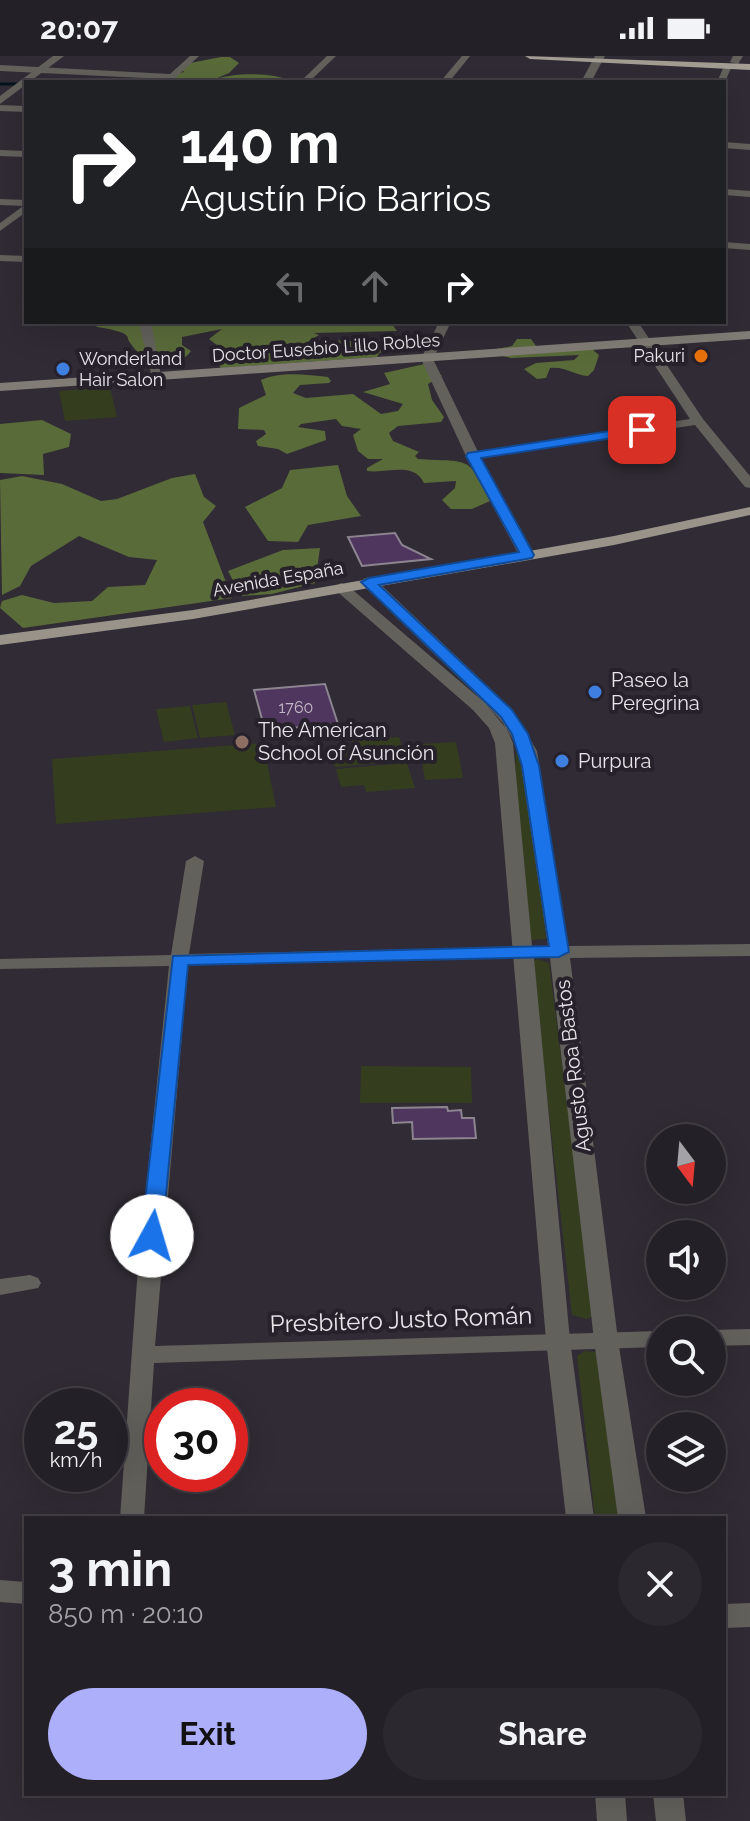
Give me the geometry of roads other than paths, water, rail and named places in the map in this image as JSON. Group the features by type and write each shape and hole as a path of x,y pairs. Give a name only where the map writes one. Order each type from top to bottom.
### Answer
{"highway":[{"path":"530,56 733,61 750,65"}],"main road":[{"name":"Doctor Eusebio Lillo Robles","path":"0,387 750,335"},
{"name":"Avenida España","path":"0,640 114,627 341,588 750,511"}],"street":[{"path":"27,80 59,56"},
{"path":"0,68 171,78 195,56"},
{"path":"306,80 332,56"},
{"path":"446,80 466,56"},
{"path":"587,80 599,57"},
{"path":"722,80 733,61"},
{"path":"0,101 24,82"},
{"path":"0,108 24,109"},
{"path":"726,145 750,147"},
{"path":"0,153 24,154"},
{"path":"726,192 750,194"},
{"path":"0,202 24,205"},
{"path":"0,228 24,207"},
{"path":"726,245 750,247"},
{"path":"0,258 24,259"},
{"path":"145,324 158,378"},
{"path":"444,324 427,359 473,456 527,555"},
{"path":"633,324 698,421 750,484"},
{"path":"473,456 698,421"},
{"name":"Agusto Roa Bastos","path":"369,582 507,714 520,734 531,766 559,952 606,1340 632,1516"},
{"name":"Agusto Roa Bastos","path":"341,588 479,706 503,737 558,1340 580,1516"},
{"path":"132,1516 149,1267 179,960 195,861"},
{"path":"0,964 750,950"},
{"path":"0,1287 30,1283"},
{"path":"726,1338 750,1337"},
{"name":"Presbítero Justo Román","path":"145,1355 646,1339"},
{"path":"0,1591 24,1593"},
{"path":"726,1616 750,1615"},
{"path":"610,1796 612,1821"},
{"path":"668,1796 671,1821"}],"waterway":[{"path":"0,84 24,84"}],"place":[{"name":"Pakuri","path":"701,356"},
{"name":"Wonderland Hair Salon","path":"63,369"},
{"name":"Paseo la Peregrina","path":"595,692"},
{"name":"The American School of Asunción","path":"242,742"},
{"name":"Purpura","path":"562,761"}]}
